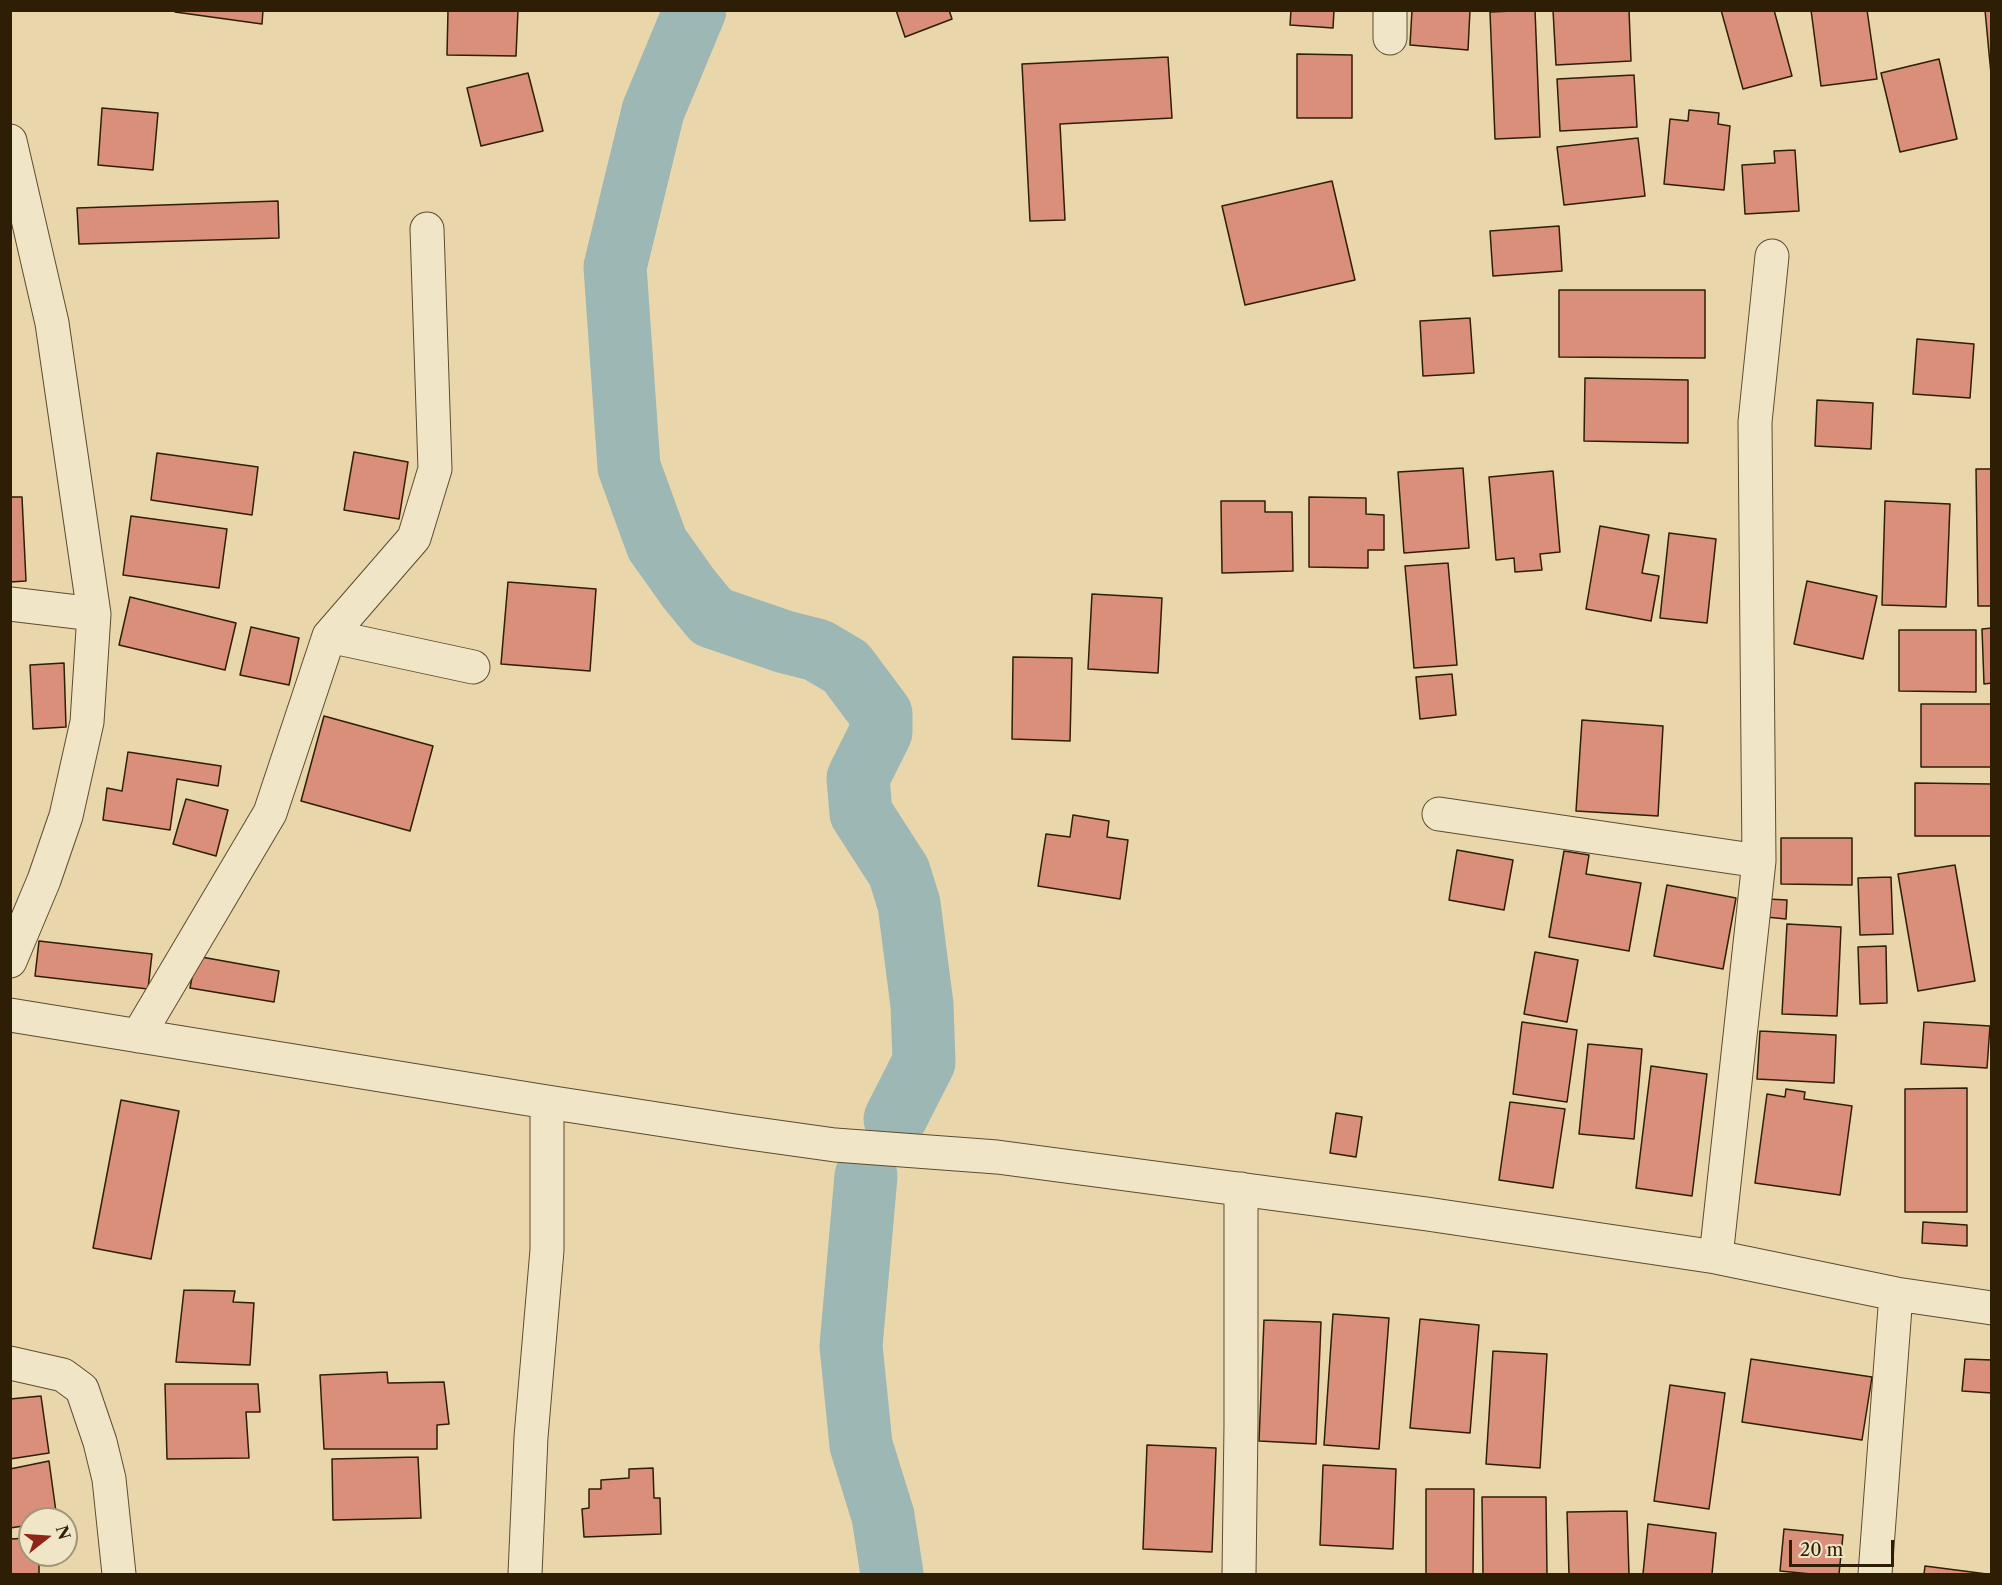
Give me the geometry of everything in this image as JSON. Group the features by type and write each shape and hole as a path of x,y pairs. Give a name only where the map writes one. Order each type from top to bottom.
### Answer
{"street":[{"path":"10,141 52,323 94,614 87,722 66,816 44,880 10,961"},
{"path":"138,1036 270,813 329,636 414,538 435,469 427,229"},
{"path":"1716,1257 1759,861 1755,422 1772,256"},
{"path":"10,604 94,614"},
{"path":"329,636 473,667"},
{"path":"1439,814 1759,861"},
{"path":"10,1015 547,1102 835,1145 997,1157 1241,1189 1716,1257 1896,1294 1992,1308"},
{"path":"525,1575 531,1437 547,1250 547,1102"},
{"path":"1239,1575 1241,1189"},
{"path":"1875,1575 1896,1294"},
{"path":"10,1363 63,1375 82,1389 109,1479 119,1575"}],"building":[{"path":"176,10 263,10 262,24 175,12"},
{"path":"448,10 518,10 516,56 447,55"},
{"path":"896,10 949,10 952,19 905,37"},
{"path":"1291,10 1334,10 1333,28 1290,25"},
{"path":"1412,10 1470,10 1468,50 1410,45"},
{"path":"1535,10 1540,137 1495,139 1490,12"},
{"path":"1553,10 1629,10 1631,61 1556,65"},
{"path":"1721,10 1774,10 1792,76 1743,89"},
{"path":"1811,10 1867,10 1877,79 1821,86"},
{"path":"1985,10 1992,10 1992,84 1989,53"},
{"path":"1297,54 1352,55 1352,118 1297,118"},
{"path":"1168,57 1172,118 1060,124 1065,220 1030,221 1022,64"},
{"path":"1939,59 1957,139 1900,152 1881,73"},
{"path":"528,73 543,131 481,146 467,88"},
{"path":"1634,75 1637,127 1560,131 1557,79"},
{"path":"102,108 158,113 153,170 98,165"},
{"path":"1689,110 1719,113 1718,124 1730,126 1724,190 1664,184 1670,119 1688,121"},
{"path":"1638,138 1645,196 1564,205 1557,147"},
{"path":"1795,150 1799,211 1745,214 1742,165 1775,163 1774,151"},
{"path":"1332,181 1355,280 1245,305 1222,206"},
{"path":"278,201 279,238 79,244 77,208"},
{"path":"1559,226 1562,271 1493,276 1490,231"},
{"path":"1559,290 1705,290 1705,358 1559,357"},
{"path":"1470,318 1474,373 1423,376 1420,321"},
{"path":"1917,339 1974,344 1970,398 1913,394"},
{"path":"1585,378 1688,380 1688,443 1584,441"},
{"path":"1817,400 1873,403 1871,449 1815,446"},
{"path":"354,452 408,462 399,519 344,510"},
{"path":"157,453 258,467 252,515 151,500"},
{"path":"1463,468 1469,548 1404,553 1398,472"},
{"path":"1976,469 1992,469 1992,606 1978,606"},
{"path":"1553,471 1560,552 1540,554 1542,570 1515,572 1514,558 1496,560 1489,477"},
{"path":"10,497 22,497 26,581 10,582"},
{"path":"1309,497 1366,498 1366,514 1384,515 1384,550 1368,550 1368,568 1309,567"},
{"path":"1221,501 1265,501 1265,512 1292,512 1293,571 1222,573"},
{"path":"1885,501 1950,504 1946,607 1882,605"},
{"path":"131,516 227,529 219,588 123,575"},
{"path":"1600,526 1649,535 1642,573 1659,576 1651,621 1586,609"},
{"path":"1669,533 1716,539 1707,623 1660,618"},
{"path":"1448,563 1457,665 1414,668 1405,566"},
{"path":"1807,581 1877,596 1863,659 1794,644"},
{"path":"508,582 596,589 590,671 501,664"},
{"path":"1092,594 1162,598 1158,673 1088,669"},
{"path":"130,597 236,623 225,670 119,645"},
{"path":"251,627 299,638 289,685 240,675"},
{"path":"1992,628 1992,683 1984,684 1982,629"},
{"path":"1899,630 1976,630 1976,692 1899,691"},
{"path":"1013,657 1072,658 1070,741 1012,739"},
{"path":"64,663 66,727 33,729 30,665"},
{"path":"1452,674 1456,715 1420,719 1416,677"},
{"path":"1921,704 1992,704 1992,767 1921,767"},
{"path":"324,716 433,746 410,831 301,801"},
{"path":"1582,720 1663,726 1658,816 1576,811"},
{"path":"128,752 221,766 218,786 177,779 170,830 103,820 107,788 122,791"},
{"path":"1915,783 1992,784 1992,836 1915,836"},
{"path":"186,799 228,810 216,856 173,844"},
{"path":"1073,815 1109,821 1107,837 1128,840 1120,899 1038,886 1046,834 1070,837"},
{"path":"1781,838 1852,838 1852,885 1781,884"},
{"path":"1457,850 1513,860 1504,910 1449,900"},
{"path":"1564,851 1589,855 1586,874 1641,883 1629,951 1549,937"},
{"path":"1955,865 1975,981 1918,991 1898,874"},
{"path":"1891,877 1893,934 1860,935 1858,878"},
{"path":"1667,885 1736,898 1723,969 1654,956"},
{"path":"1768,899 1787,900 1786,919 1766,917"},
{"path":"1787,924 1841,927 1837,1016 1782,1014"},
{"path":"39,941 152,954 148,989 35,976"},
{"path":"1886,946 1887,1003 1860,1004 1858,947"},
{"path":"1535,952 1578,960 1567,1022 1524,1014"},
{"path":"196,956 279,971 274,1002 190,988"},
{"path":"1522,1022 1577,1030 1567,1102 1513,1094"},
{"path":"1924,1022 1990,1026 1987,1068 1921,1064"},
{"path":"1760,1031 1836,1035 1834,1083 1757,1079"},
{"path":"1588,1044 1642,1049 1634,1139 1579,1134"},
{"path":"1651,1066 1707,1074 1692,1196 1636,1188"},
{"path":"1967,1088 1967,1212 1905,1212 1905,1089"},
{"path":"1786,1089 1805,1092 1804,1099 1852,1106 1840,1195 1755,1183 1767,1094 1785,1097"},
{"path":"121,1100 179,1111 151,1259 93,1248"},
{"path":"1510,1102 1565,1109 1553,1188 1499,1180"},
{"path":"1336,1113 1362,1117 1356,1157 1330,1153"},
{"path":"1923,1222 1967,1225 1967,1246 1922,1243"},
{"path":"184,1290 235,1291 233,1302 254,1303 250,1365 176,1362"},
{"path":"1333,1314 1389,1318 1379,1449 1324,1445"},
{"path":"1420,1319 1479,1325 1470,1433 1410,1428"},
{"path":"1264,1320 1321,1322 1316,1444 1259,1441"},
{"path":"1493,1351 1547,1354 1540,1468 1486,1464"},
{"path":"1751,1359 1872,1377 1862,1440 1742,1422"},
{"path":"1965,1359 1992,1360 1992,1393 1962,1391"},
{"path":"387,1372 388,1383 444,1382 449,1424 437,1425 437,1449 324,1449 320,1375"},
{"path":"165,1384 258,1384 260,1412 246,1412 249,1458 167,1459"},
{"path":"1670,1385 1725,1393 1709,1509 1654,1501"},
{"path":"41,1396 49,1453 10,1459 10,1399"},
{"path":"1147,1445 1216,1448 1212,1552 1143,1549"},
{"path":"418,1457 421,1518 333,1520 332,1459"},
{"path":"49,1461 55,1507 18,1507 18,1527 10,1528 10,1469"},
{"path":"1323,1465 1396,1469 1393,1549 1320,1545"},
{"path":"653,1468 654,1498 660,1498 661,1534 584,1537 582,1509 589,1508 589,1489 601,1489 601,1480 629,1478 629,1469"},
{"path":"1426,1489 1474,1489 1473,1574 1426,1574"},
{"path":"1482,1497 1546,1497 1547,1574 1483,1574"},
{"path":"1627,1511 1629,1574 1569,1574 1567,1512"},
{"path":"1648,1524 1716,1533 1712,1574 1643,1574"},
{"path":"1784,1529 1843,1535 1839,1574 1780,1571"},
{"path":"10,1539 18,1539 18,1567 39,1567 39,1574 10,1574"},
{"path":"1925,1566 1987,1574 1924,1574"}],"waterway":[{"path":"695,10 653,111 615,267 629,467 657,544 712,617 785,642 817,650 846,667 881,714 881,732 858,778 861,813 899,872 909,904 922,1005 924,1062 895,1119"},
{"path":"866,1176 851,1346 861,1445 883,1516 892,1574"}]}
